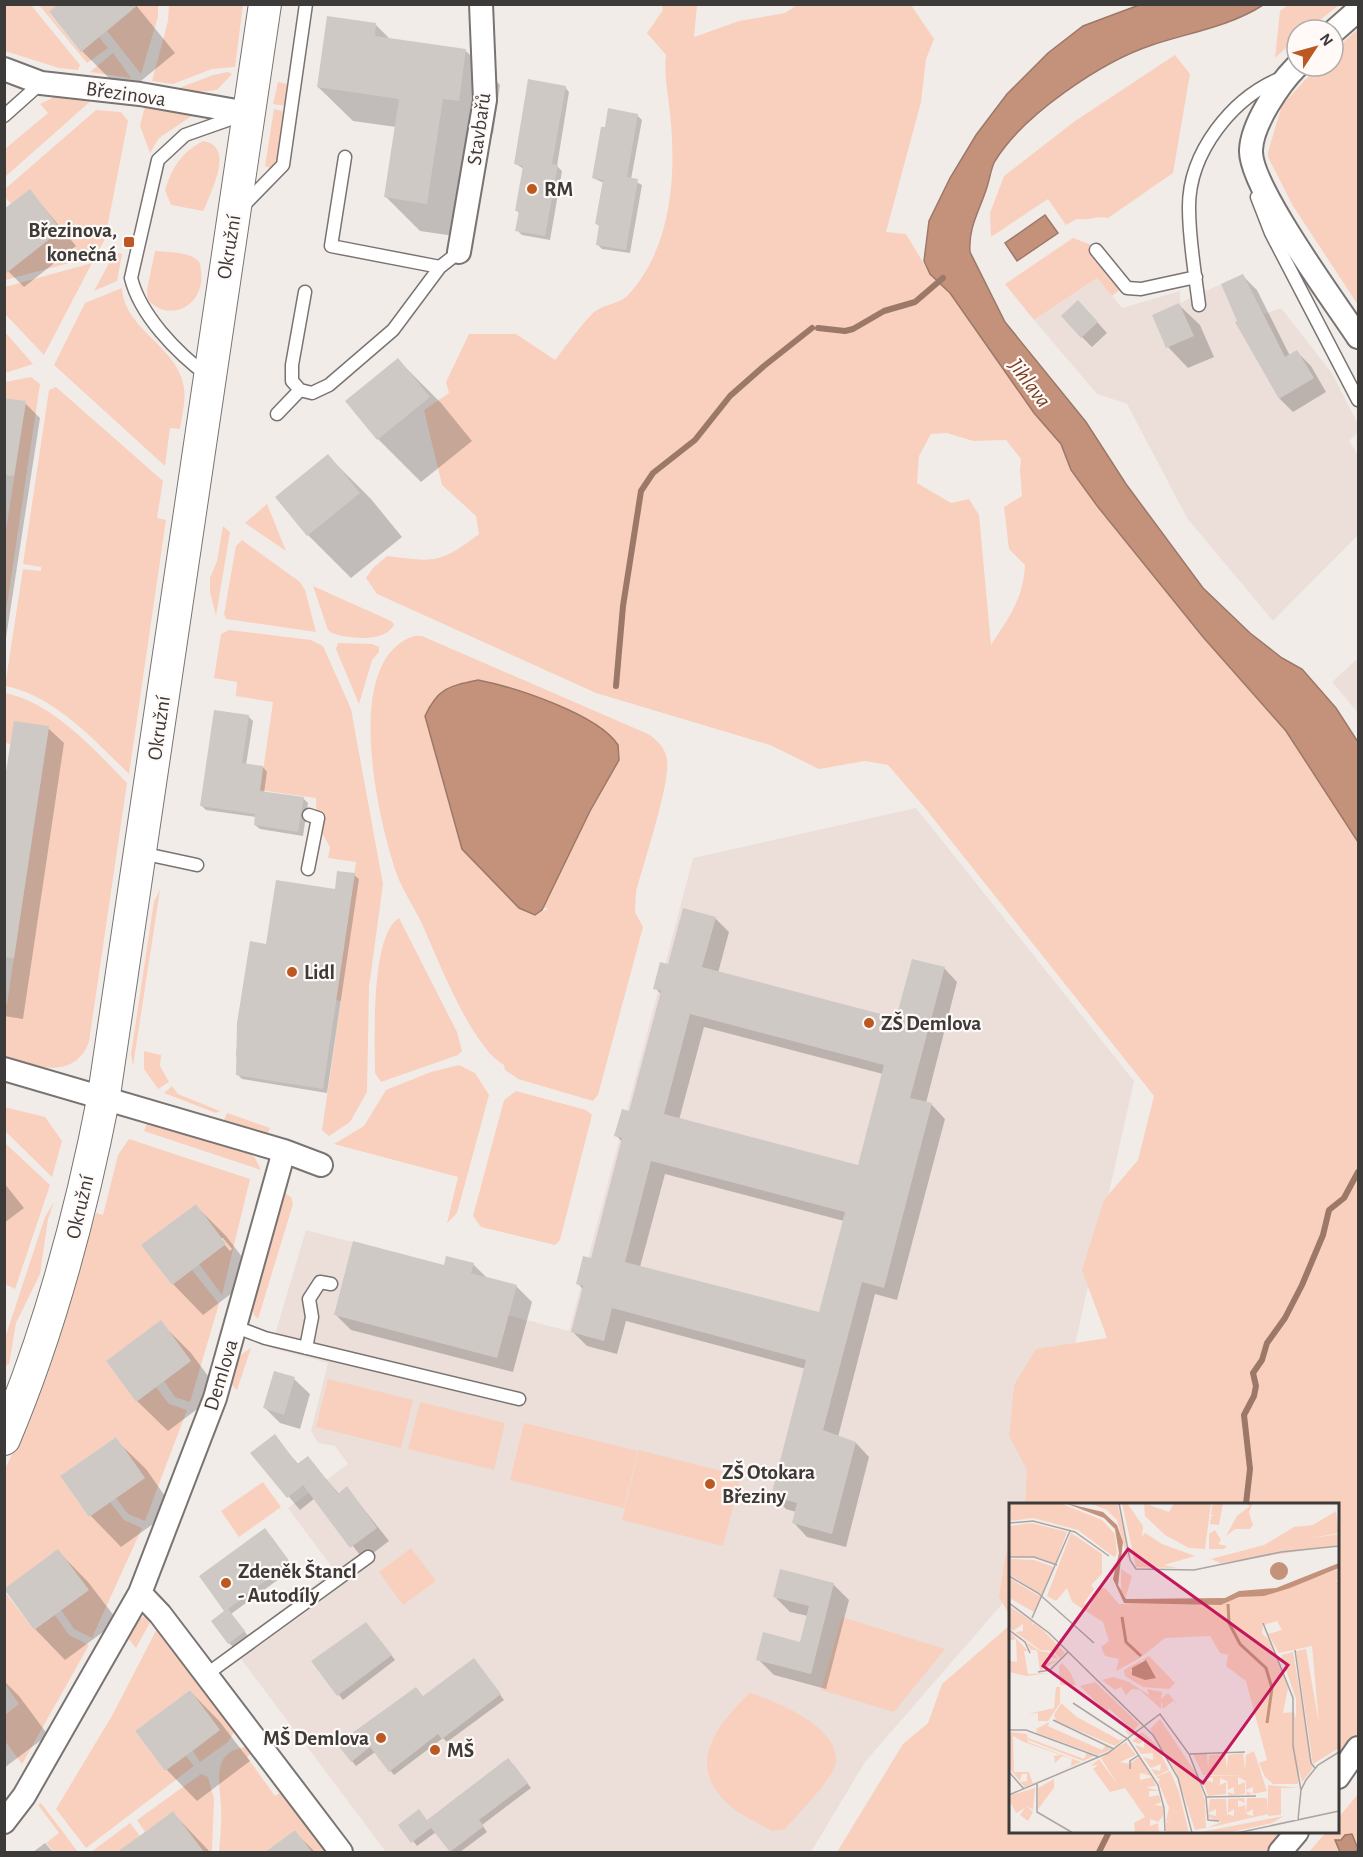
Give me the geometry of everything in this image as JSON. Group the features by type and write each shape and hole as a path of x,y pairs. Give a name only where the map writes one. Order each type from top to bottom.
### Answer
{"street":[{"name":"Okružní","path":"4,1439 40,1351 46,1321 64,1272 81,1211 104,1095 265,4"},
{"name":"Stavbařů","path":"459,252 485,100 481,4"},
{"path":"1345,22 1359,10"},
{"name":"Březinova","path":"4,69 41,83 140,94 248,113"},
{"path":"1287,78 1269,103 1255,133 1251,150 1253,170 1292,237 1359,337"},
{"path":"4,1069 104,1095 284,1150 321,1164"},
{"name":"Demlova","path":"4,1822 24,1796 140,1593 215,1398 284,1150"},
{"path":"140,1593 160,1614 207,1674 341,1852"},
{"path":"1339,1775 1359,1748"},
{"path":"1280,1852 1296,1833"}],"lane":[{"path":"234,215 283,165 306,4"},
{"path":"1198,305 1189,207 1193,180 1210,137 1218,124 1265,84 1285,74"},
{"path":"4,116 41,83"},
{"path":"209,377 150,319 136,296 131,278 158,160 184,135 248,113"},
{"path":"345,157 331,246 441,267"},
{"path":"1253,170 1256,193 1271,233 1359,400"},
{"path":"1096,250 1127,288 1142,289 1196,276"},
{"path":"305,292 292,365 292,381 300,390 312,393 329,385 393,330 441,267 459,252"},
{"path":"277,414 300,390"},
{"path":"308,869 318,818 309,815"},
{"path":"141,853 197,865"},
{"path":"306,1348 312,1317 309,1299 320,1282 331,1284"},
{"path":"236,1327 265,1338 519,1399"},
{"path":"207,1674 368,1557"}],"shaded area":[{"path":"5,4 31,5 80,65 78,70 59,68 5,51"},
{"path":"39,5 58,5 49,13 80,51 99,37 108,48 87,63"},
{"path":"130,5 158,5 158,17 141,74 107,31 133,9"},
{"path":"169,5 243,5 235,67 212,69 173,84 152,81 168,21"},
{"path":"662,5 697,5 694,37 739,21 785,13 797,5 911,5 934,39 926,59 921,102 886,232 906,234 930,274 950,293 1034,413 1061,444 1071,470 1098,507 1203,637 1286,731 1358,842 1358,1743 1339,1781 1339,1503 1025,1503 1027,1470 1009,1436 1014,1385 1036,1349 1107,1338 1082,1270 1104,1200 1138,1160 1154,1096 925,808 888,765 865,761 819,769 770,745 596,693 377,594 366,578 373,568 387,556 426,560 445,556 479,534 476,516 442,485 424,410 449,393 446,382 469,334 516,334 555,360 593,313 626,297 644,274 664,229 672,179 666,55 647,33 663,10","holes":["947,433 973,441 1006,440 1021,459 1022,496 1004,507 1009,549 1025,565 1024,577 1014,608 991,645 979,515 969,499 951,503 917,483 919,456 931,434"]},
{"path":"1288,5 1339,5 1322,18 1285,18 1285,49 1275,58 1280,11"},
{"path":"1358,29 1358,305 1293,206 1268,157 1282,105 1307,78 1345,78 1345,40"},
{"path":"113,53 131,78 90,72"},
{"path":"1175,55 1190,74 1173,173 1108,218 1077,219 1066,225 1048,199 991,237 990,213 1004,176 1075,121"},
{"path":"228,72 232,74 217,90 197,92 174,90 213,75"},
{"path":"278,82 288,84 285,106 273,104"},
{"path":"58,95 93,99 5,177 5,149 48,113 40,104"},
{"path":"145,106 188,112 193,115 159,138 150,153 140,126"},
{"path":"274,109 283,111 276,166 273,169 265,166"},
{"path":"96,110 121,112 128,121 105,239 96,256 5,280 5,209 11,204 5,197 5,189"},
{"path":"203,141 213,144 220,159 216,179 205,208 203,211 171,205 165,190 171,174 183,155"},
{"path":"1073,238 1089,244 1122,288 1112,296 1097,278 1034,320 1005,284"},
{"path":"155,251 188,255 200,263 201,282 198,293 185,307 167,311 148,300 147,290"},
{"path":"115,252 122,254 117,281 94,291"},
{"path":"92,263 44,355 5,314 5,287"},
{"path":"1243,274 1264,314 1281,308 1332,373 1358,424 1358,432 1349,441 1358,455 1358,535 1273,621 1187,518 1127,404 1097,394 1034,320 1097,278 1122,308 1180,291 1180,303"},
{"path":"122,288 125,303 132,316 172,361 180,374 184,388 180,429 170,428 165,466 54,365 85,303"},
{"path":"5,332 33,364 5,373"},
{"path":"31,377 40,384 4,625 5,536 26,402 5,398 5,382"},
{"path":"56,387 163,481 157,518 166,520 129,774 88,734 57,709 23,691 5,686 23,569 41,571 41,567 23,564 49,390"},
{"path":"267,504 286,551 245,523"},
{"path":"223,526 230,532 216,616 210,592 210,578 217,561"},
{"path":"242,540 300,582 305,590 316,632 226,619 224,614 236,546"},
{"path":"313,586 394,624 390,630 376,637 357,638 332,633 328,630"},
{"path":"229,630 311,640 323,646 351,709 383,884 369,987 367,1092 350,1122 329,1136 322,1130 341,1001 336,1000 356,862 328,858 330,847 317,825 316,798 237,787 261,784 273,702 236,696 237,682 214,678 221,634"},
{"path":"414,636 422,636 648,734 664,751 667,759 665,786 636,892 635,912 643,927 598,1095 593,1101 518,1079 505,1070 504,1065 492,1056 459,1005 423,925 399,880 381,816 371,743 371,707 378,676 392,651","holes":["444,689 619,760 590,811 543,908 549,908 535,915"]},
{"path":"338,643 372,644 379,647 379,652 372,660 359,704 336,649"},
{"path":"1358,658 1358,713 1332,682"},
{"path":"5,693 39,706 56,717 87,742 127,783 89,1042 74,1062 53,1068 5,1059 5,1004 7,1004 49,727 11,744 5,743"},
{"name":"ZŠ Otokara Březiny","path":"916,808 1134,1081 1064,1394 1054,1503 1009,1503 1009,1596 865,1762 811,1852 386,1852 232,1647 334,1570 288,1508 348,1464 335,1446 318,1443 311,1431 328,1363 271,1348 306,1230 515,1284 507,1315 569,1331 693,858"},
{"path":"160,890 133,1066 131,1054 154,901"},
{"path":"399,918 457,1032 462,1051 458,1055 381,1082 375,1073 376,990 383,945 390,928"},
{"path":"144,1051 161,1055 160,1066 169,1082 158,1089 144,1069"},
{"path":"459,1065 475,1073 489,1095 457,1213 447,1223 458,1177 334,1144 364,1126 386,1090 431,1072"},
{"path":"172,1086 178,1094 220,1111 216,1113 164,1093"},
{"path":"516,1091 586,1110 592,1115 560,1240 555,1245 481,1227 473,1216 504,1100"},
{"path":"4,1107 45,1117 62,1141 52,1177 5,1131"},
{"path":"227,1113 270,1128 267,1136 223,1122"},
{"path":"147,1123 161,1123 247,1151 255,1158 261,1170 144,1131"},
{"path":"129,1139 250,1179 222,1295 199,1264 226,1244 196,1204 142,1245 172,1285 192,1270 219,1304 190,1402 175,1397 164,1381 191,1361 161,1321 106,1361 136,1402 156,1387 169,1404 187,1410 145,1521 128,1514 116,1498 145,1478 116,1437 60,1476 89,1517 110,1502 124,1520 142,1528 92,1638 74,1629 61,1610 89,1590 5,1589 5,1469 57,1341 96,1213 103,1215 118,1155"},
{"path":"4,1142 50,1185 15,1289 5,1284"},
{"path":"283,1192 291,1197 293,1204 258,1319 254,1315 251,1301"},
{"path":"54,1202 48,1219 40,1274 16,1323 9,1364 5,1366 5,1338 45,1217"},
{"path":"251,1348 237,1390 230,1379 233,1367 236,1361"},
{"path":"328,1379 413,1400 401,1448 316,1427"},
{"path":"420,1402 505,1423 494,1470 408,1449"},
{"path":"524,1423 638,1451 624,1508 510,1480"},
{"path":"639,1450 741,1476 723,1546 622,1520"},
{"path":"263,1482 281,1507 239,1537 221,1511"},
{"path":"1009,1547 1009,1614 999,1597 1005,1557"},
{"path":"411,1548 436,1581 403,1605 379,1572"},
{"path":"4,1591 34,1630 55,1615 69,1635 89,1645 22,1764 5,1741 5,1715 19,1704 5,1684"},
{"path":"146,1615 154,1615 136,1648 126,1636 133,1624"},
{"path":"842,1617 945,1649 894,1712 821,1690"},
{"path":"162,1619 237,1727 228,1742 200,1762 193,1751 220,1730 190,1690 135,1731 165,1771 186,1756 194,1766 86,1848 56,1809 113,1714"},
{"path":"1009,1626 1009,1833 1299,1833 1288,1852 837,1852 903,1744 928,1723 942,1684"},
{"path":"750,1693 777,1703 808,1720 831,1742 836,1755 834,1768 825,1783 785,1829 772,1831 738,1812 715,1789 709,1775 707,1760 717,1731"},
{"path":"254,1746 259,1748 247,1757 275,1796 288,1788 336,1852 312,1852 295,1830 265,1852 219,1852 220,1767 230,1752"},
{"path":"201,1774 208,1777 214,1799 212,1852 202,1852 173,1811 145,1832 137,1820"},
{"path":"1358,1794 1358,1852 1309,1852 1325,1833 1339,1833 1339,1817"},
{"path":"41,1803 78,1852 54,1852 46,1843 59,1833 38,1805"},
{"path":"130,1823 140,1836 119,1852 91,1852"}],"water":[{"name":"Jihlava","path":"1139,5 1263,5 1223,24 1132,53 1087,77 1044,109 1024,126 995,161 973,227 970,252 1005,322 1086,422 1126,484 1203,588 1250,633 1282,658 1302,669 1336,708 1358,742 1358,842 1286,731 1203,637 1098,507 1071,470 1061,444 1034,413 950,293 930,274 924,261 929,221 950,178 976,135 1007,94 1048,53 1083,26"},
{"path":"1045,215 1058,233 1017,261 1005,243"},
{"path":"478,680 554,703 593,723 618,745 619,760 590,811 542,910 535,915 519,908 462,849 425,716 435,699 445,690"},
{"path":"1352,1834 1358,1849 1355,1852 1340,1852 1335,1840 1341,1840 1345,1835"}],"building":[{"path":"58,4 139,4 81,52 49,12"},
{"path":"327,16 376,23 375,36 466,49 459,101 443,99 427,204 384,197 399,99 317,87"},
{"path":"528,79 566,86 552,164 558,165 545,236 515,231 519,211 515,211 523,166 514,164"},
{"path":"608,108 638,114 627,177 638,179 626,250 596,245 599,225 595,224 603,180 592,178 601,127 605,127"},
{"path":"30,189 61,230 4,275 4,209"},
{"path":"1243,274 1285,357 1297,350 1314,378 1279,399 1235,322 1237,321 1221,284"},
{"path":"1078,300 1098,322 1081,338 1061,316"},
{"path":"1179,303 1194,336 1166,348 1152,315"},
{"path":"398,358 430,397 377,440 345,401"},
{"path":"4,398 26,401 14,476 4,475"},
{"path":"328,454 360,493 307,536 275,497"},
{"path":"214,710 249,715 242,763 263,766 260,791 304,797 298,832 254,825 255,814 200,806"},
{"path":"14,721 49,726 14,958 4,957 4,784"},
{"name":"Lidl","path":"337,871 355,873 323,1089 236,1075 237,1023 250,941 266,944 276,880 335,889"},
{"path":"683,908 716,917 702,967 896,1018 912,959 945,967 910,1098 932,1103 884,1288 862,1282 823,1430 856,1442 832,1534 792,1523 797,1503 771,1496 806,1360 612,1308 604,1341 571,1332 583,1286 576,1284 583,1256 591,1258 622,1138 614,1136 622,1109 629,1111 661,991 653,989 660,962 668,964","holes":["690,1014 884,1065 858,1165 664,1114","651,1161 845,1212 819,1312 625,1262"]},
{"path":"196,1204 226,1244 172,1285 141,1245"},
{"path":"353,1241 444,1265 446,1256 474,1263 471,1273 517,1285 497,1358 334,1315"},
{"path":"161,1320 191,1361 136,1402 106,1361"},
{"path":"274,1371 295,1377 284,1415 263,1408"},
{"path":"275,1434 297,1464 308,1456 338,1494 347,1486 377,1528 350,1548 303,1485 287,1498 250,1453"},
{"path":"116,1437 145,1478 89,1517 60,1476"},
{"path":"265,1528 290,1562 228,1609 245,1631 228,1644 211,1621 224,1611 199,1576"},
{"path":"58,1549 89,1590 34,1630 4,1589"},
{"path":"780,1569 834,1583 811,1674 756,1660 763,1632 800,1642 809,1606 773,1597"},
{"path":"366,1622 392,1655 337,1696 311,1661"},
{"path":"474,1658 501,1694 442,1739 438,1734 389,1772 370,1747 351,1762 337,1744 416,1687 423,1696"},
{"path":"190,1690 220,1730 165,1771 135,1731"},
{"path":"508,1758 528,1783 479,1820 484,1826 450,1852 431,1828 411,1843 398,1825 419,1809 427,1820"},
{"path":"173,1811 204,1852 117,1852 145,1832"},
{"path":"295,1830 312,1852 265,1852"}],"waterway":[{"path":"818,328 845,331 853,329 884,311 915,302 943,278"},
{"path":"616,686 623,606 641,491 653,473 695,440 730,396 812,328"},
{"path":"1246,1503 1250,1469 1244,1415 1254,1396 1256,1386 1253,1373 1262,1360 1267,1343 1285,1318 1302,1285 1323,1235 1329,1210 1344,1198 1358,1172"},
{"path":"1099,1852 1108,1833"}],"place":[{"name":"RM","path":"532,189"},
{"name":"Březinova, konečná","path":"129,242"},
{"name":"Lidl","path":"292,972"},
{"name":"ZŠ Demlova","path":"869,1023"},
{"name":"ZŠ Otokara Březiny","path":"710,1484"},
{"name":"Zdeněk Štancl - Autodíly","path":"226,1583"},
{"name":"MŠ Demlova","path":"381,1738"},
{"name":"MŠ","path":"435,1750"}]}
